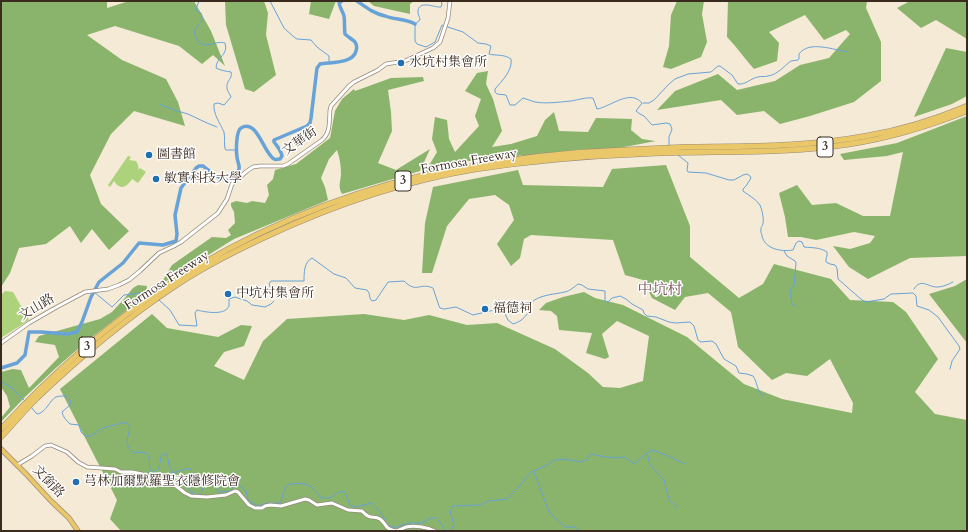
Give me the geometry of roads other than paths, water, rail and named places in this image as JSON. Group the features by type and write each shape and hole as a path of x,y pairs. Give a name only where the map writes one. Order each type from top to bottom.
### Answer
{"highway":[{"name":"Formosa Freeway","path":"1,429 34,398 80,358 125,322 145,303 218,255 244,241 277,225 346,198 427,174 486,163 592,151 786,145 848,139 898,130 933,120 967,106"},
{"name":"Formosa Freeway","path":"172,285 246,246 316,215 341,205 428,179 475,169 592,156 678,152 769,151 848,144 899,134 934,124 967,111"},
{"name":"Formosa Freeway","path":"1,437 21,411"}],"main road":[{"name":"文銜路","path":"1,449 69,518 78,531"}],"street":[{"name":"文華街","path":"85,292 119,286 140,271 159,253 181,242 218,213 227,199 232,184 247,171 260,166 282,166 288,164 316,145 328,132 331,106 349,86 386,64 403,61 433,48 440,42 450,12 450,1"},
{"name":"文山路","path":"1,343 29,323 85,292"},
{"path":"17,465 45,446 51,445 67,452 78,462 87,467 115,469 121,472 142,474 176,486 185,494 191,496 207,497 226,495 235,491 238,492 249,505 255,508 262,508 270,505 281,506 305,499 317,505 332,503 348,510 362,511 368,517 380,519 390,530 396,531 410,527 422,527 435,531"}],"waterway":[{"path":"199,1 196,10 201,13 202,21 195,32 195,36 198,41 204,45 222,42 225,43 226,47 224,53 218,61 216,68 231,72 231,76 227,83 227,90 231,97 224,105 218,103 214,104 214,108 224,132 225,149 237,150"},
{"path":"270,1 284,28 297,39 311,40 317,47 329,56 329,63"},
{"path":"1,368 17,363 25,355 29,332 67,334 77,332 91,297 99,282 123,263 139,243 163,245 176,241 177,234 175,215 181,188 199,166 203,166 223,180 231,179 239,169 237,158 237,137 241,128 247,126 252,128 260,138 270,156 275,159 280,159 282,154 274,140 307,126 310,123 317,68 320,64 351,58 356,51 357,46 355,42 345,34 344,16 339,3 342,1"},
{"path":"357,1 377,13 415,24"},
{"path":"441,1 441,7 428,5 422,5 420,7 418,11 420,20 415,24 415,41 417,44 426,47 435,42 442,25 463,32 478,43 491,46 489,54 508,57 511,59 509,71 495,89 497,94 506,95 510,105 515,105 523,98 539,103 593,98 597,109 622,99 637,99 642,103 636,111 644,116 652,125 666,123 670,124 672,129 669,137 669,146"},
{"path":"643,103 649,103 654,100 675,79 688,74 711,72 718,66 732,75 738,84 741,84 755,78 774,74 791,61 798,60 799,54 803,50 809,48 822,47 848,52"},
{"path":"159,104 188,114 217,127"},
{"path":"678,155 688,163 688,172 706,173 729,180 734,180 747,174 750,176 751,178 743,191 760,205 763,219 761,232 766,244 770,247 779,250 793,250 796,243 799,241 802,242 804,247 819,248 824,250 827,252 826,262 835,265 837,268 838,279 866,302 884,299 891,294 913,293 916,296 917,306 929,310 938,317 959,346 960,349 952,361 950,369"},
{"path":"784,251 787,256 796,263 794,286 790,293 792,304 795,306"},
{"path":"274,297 269,284 271,281 304,281 304,271 307,262 312,258 334,274 346,278 355,288 367,290 372,301 376,300 388,282 404,281 412,287 424,286 433,288 440,308 444,309 456,307 473,315 494,310 504,312 508,320 513,324 524,318 529,311 531,303 535,300 543,296 567,291 578,284 588,289 605,291 605,301 608,302 612,298 620,296 643,310 647,316 676,323 690,322 694,326 698,340 701,342 712,341 716,344 724,359 736,366 739,373 753,376 759,391 763,396"},
{"path":"914,289 922,283 938,287 953,282"},
{"path":"94,292 112,307 124,295 149,292 152,294"},
{"path":"159,300 170,310 179,325 197,326 195,313 197,310 205,312 223,311 229,306 229,299 235,297 247,301 252,305 265,307 274,301"},
{"path":"1,382 11,387 25,401"},
{"path":"31,407 38,414 44,411 56,397 66,396 71,402 70,405 62,412 63,415 70,424 79,425 81,432 85,436 91,436 103,428 127,423 130,426 127,441 130,450 134,453 146,453 149,457 150,470 152,472 155,472 159,468 163,454 167,454 169,465 173,473 185,469 191,469 193,477 188,487 190,491 197,495 201,494 205,484 210,481 219,492 231,491 234,483 236,483 246,491 248,500 260,506 266,503 281,502 284,490 289,484 304,484 314,489 321,498 329,498 338,492 345,492 350,505 355,507 372,503 381,513 387,524 392,527 397,527 408,523 422,523 430,518 436,518 441,523 445,531"},
{"path":"647,453 653,450 685,464"},
{"path":"447,531 451,530 454,525 450,511 453,506 480,505 488,501 507,499 533,471 548,465 554,460 565,459 581,462 587,459 591,454 616,458 625,457 634,464 647,453 650,465 664,480 670,501 677,508"},
{"path":"534,472 549,512 565,527 575,527 580,531"}],"place":[{"name":"水坑村集會所","path":"401,63"},
{"name":"圖書館","path":"149,155"},
{"name":"敏實科技大學","path":"156,179"},
{"name":"中坑村集會所","path":"228,294"},
{"name":"福德祠","path":"485,309"},
{"name":"芎林加爾默羅聖衣隱修院會","path":"76,482"}],"district":[{"name":"中坑村","path":"660,291"}]}
